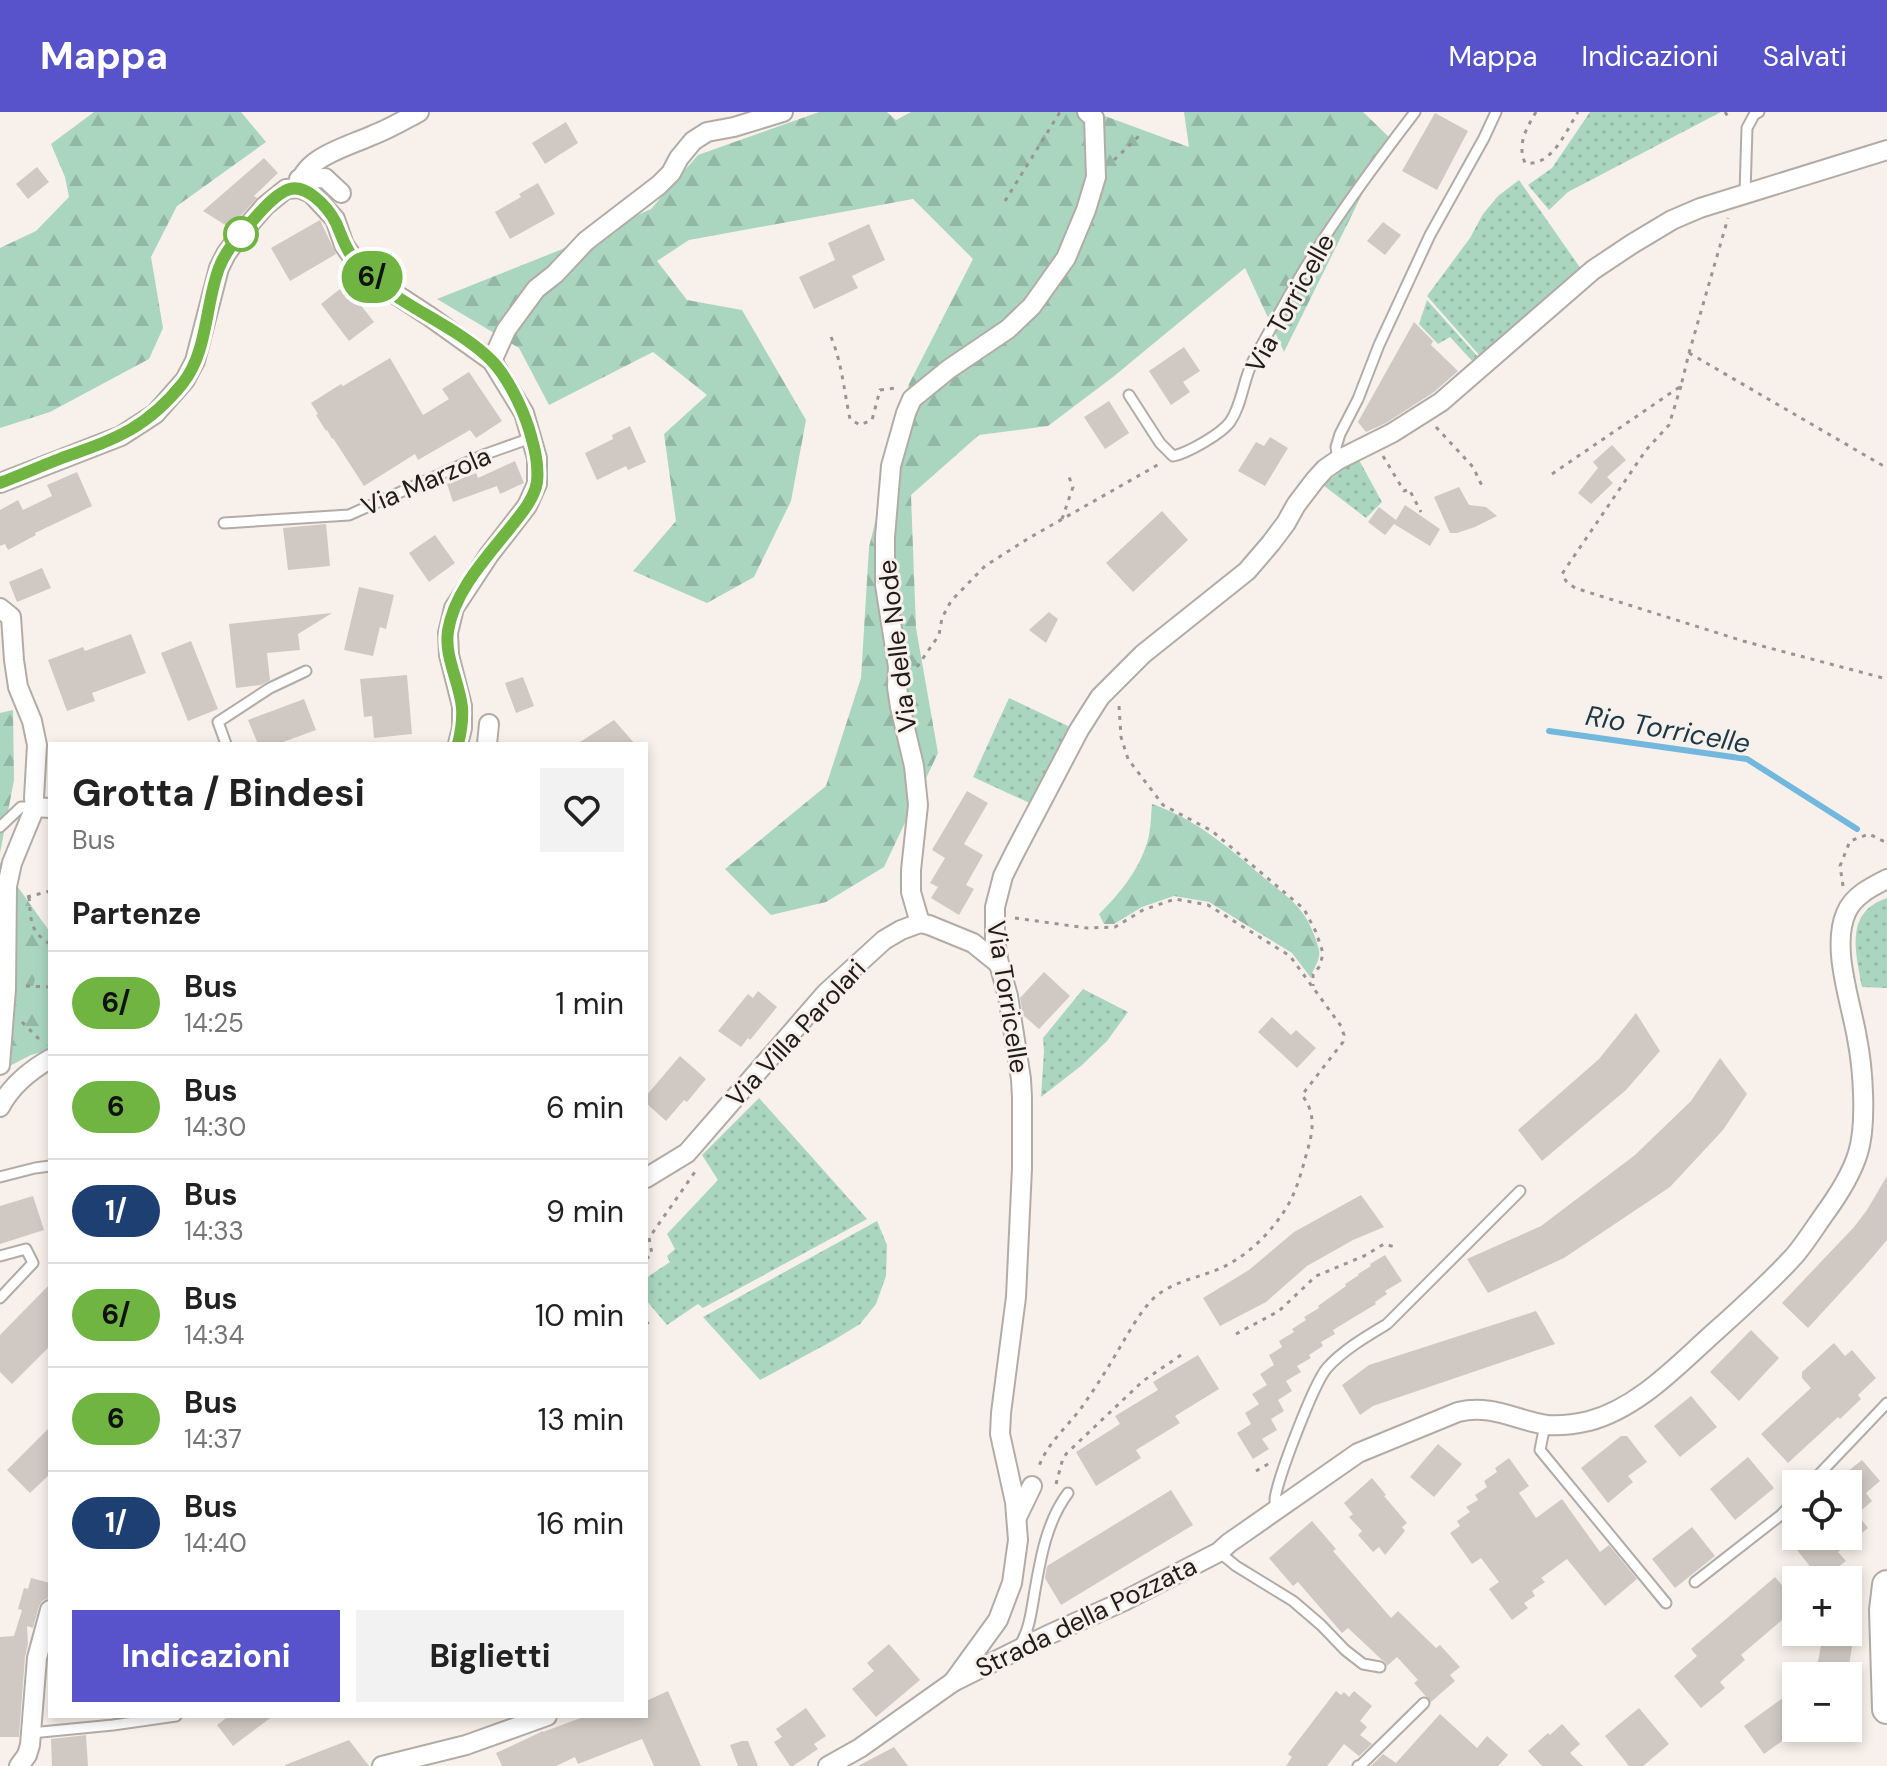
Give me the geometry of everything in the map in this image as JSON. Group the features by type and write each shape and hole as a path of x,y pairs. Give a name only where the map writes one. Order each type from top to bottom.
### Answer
{"main road":[{"path":"1887,1585 1884,1610 1887,1709"}],"street":[{"path":"299,183 305,172 328,153 374,135 419,112"},
{"path":"492,361 506,330 536,289 586,241 659,185 693,141 707,132 783,112"},
{"path":"912,399 949,369 1008,329 1032,306 1066,258 1096,177 1094,118 1087,112"},
{"name":"Via Torricelle","path":"953,1682 992,1630 1006,1603 1018,1540 1018,1515 1000,1434 1016,1297 1022,1098 1008,996 995,940 997,896 1003,876 1079,730 1100,697 1122,673 1247,571 1315,480 1338,460 1392,433 1441,402 1593,270 1672,220 1700,208 1887,150"},
{"path":"0,483 121,436 155,414 185,380 195,361 219,268 239,236 265,206 299,183 325,178 341,193"},
{"path":"299,183 335,219 344,245 377,282 492,361 524,413 537,458 537,484 527,506 454,608 448,633 449,655 462,706 458,742"},
{"name":"Via delle Node","path":"912,399 891,466 885,537 885,585 898,667 900,707 914,766 918,805 911,892 920,923"},
{"path":"0,608 11,617 18,687 32,721 37,745 40,804 12,863 7,886 6,989 0,1065"},
{"path":"487,742 489,724"},
{"path":"1847,910 1864,891 1887,879"},
{"name":"Strada della Pozzata","path":"953,1682 1219,1552 1358,1453 1458,1412 1473,1409 1487,1409 1545,1425 1589,1421 1617,1410 1671,1373 1796,1254 1832,1205 1859,1150 1862,1104 1858,1040 1840,947 1847,910"},
{"path":"920,923 973,943 999,964"},
{"name":"Via Villa Parolari","path":"648,1177 687,1153 826,993 884,940 920,923"},
{"path":"3,1102 25,1076 48,1060"},
{"path":"0,1077 3,1102"},
{"name":"Via Torricelle","path":"1018,1515 1032,1486"},
{"path":"19,1766 30,1745 37,1658 48,1617"},
{"path":"828,1766 860,1748 953,1682"},
{"path":"382,1766 466,1745 541,1718"}],"lane":[{"name":"Via Torricelle","path":"1173,456 1191,450 1225,428 1231,420 1251,363 1312,258 1415,112"},
{"path":"1338,460 1336,447 1340,434 1358,399 1379,345 1430,235 1496,112"},
{"path":"1745,193 1747,128 1759,112"},
{"path":"1129,395 1160,443 1173,456"},
{"name":"Via Marzola","path":"224,523 349,515 531,438"},
{"path":"225,742 218,722 270,688 306,671"},
{"path":"0,827 21,807 40,804"},
{"path":"0,1177 48,1166"},
{"path":"1276,1511 1275,1499 1288,1457 1318,1381 1328,1367 1387,1324 1520,1191"},
{"path":"0,1256 26,1249 33,1263 0,1298"},
{"path":"1823,1470 1887,1403"},
{"path":"1545,1425 1540,1450 1666,1603"},
{"path":"1016,1651 1027,1633 1042,1551 1058,1506 1068,1493"},
{"path":"1695,1582 1782,1514"},
{"name":"Strada della Pozzata","path":"1219,1552 1273,1591 1293,1601 1363,1664 1380,1667"},
{"path":"1358,1766 1424,1703"},
{"path":"31,1733 162,1718"}],"path":[{"path":"1005,201 1060,112"},
{"path":"1536,112 1524,133 1521,153 1525,163 1534,165 1548,157 1578,112"},
{"path":"1725,112 1729,118"},
{"path":"1096,177 1140,135"},
{"path":"1728,216 1669,425 1646,450 1562,574 1575,588 1743,641 1887,679"},
{"path":"831,337 843,374 850,419 860,425 872,420 880,390 895,388 912,399"},
{"path":"1689,353 1887,468"},
{"path":"1552,474 1681,386"},
{"path":"1424,413 1473,467 1484,490"},
{"path":"1375,441 1404,491 1409,489 1421,512"},
{"path":"916,669 939,635 942,618 951,601 985,566 1173,456"},
{"path":"1061,520 1073,487 1069,477"},
{"path":"1122,673 1118,714 1128,759 1163,805 1212,831 1304,909 1323,953 1320,966 1313,974 1313,986"},
{"path":"1847,910 1840,866 1850,841 1869,834 1887,843"},
{"path":"7,903 48,892"},
{"path":"29,897 31,924 37,935 48,943"},
{"path":"995,918 1087,928 1115,927 1143,910 1175,899 1208,905 1290,956 1341,1026 1344,1035 1343,1042 1302,1095 1310,1106 1313,1119 1309,1144 1288,1206 1252,1249 1220,1269 1157,1295 1083,1406 1050,1445 1040,1461 1032,1486"},
{"path":"22,992 27,985 48,987"},
{"path":"18,1016 48,1049"},
{"path":"648,1257 652,1254 649,1238 700,1165 687,1153"},
{"path":"1236,1334 1279,1311 1316,1276 1384,1244 1395,1247"},
{"path":"648,1324 652,1329"},
{"path":"1058,1506 1052,1499 1063,1458 1143,1381 1164,1370 1184,1353"},
{"path":"1123,1399 1127,1406"},
{"path":"1085,1435 1088,1440"}],"green space":[{"path":"94,112 241,112 266,142 177,206 151,257 163,328 149,359 50,412 0,428 0,248 36,231 69,197 65,177 51,144"},
{"path":"819,112 887,112 896,120 911,112 1094,112 1189,147 1184,112 1363,112 1390,138 1284,352 1245,268 1113,377 1048,426 979,435 911,495 916,628 938,753 884,867 826,902 771,915 725,869 826,786 861,678 869,547 909,384 973,259 913,199 689,240 657,261 687,300 742,310 806,420 791,501 754,577 707,603 633,571 676,521 664,434 707,395 653,352 549,405 519,348 437,299 560,250 651,209 698,155"},
{"path":"1590,112 1721,112 1568,192 1549,210 1528,185 1552,168"},
{"path":"1519,180 1581,269 1480,356 1427,296 1470,238 1483,214 1498,196"},
{"path":"1427,300 1479,358 1474,363 1450,337 1438,344 1419,324"},
{"path":"1359,460 1382,502 1366,518 1323,485"},
{"path":"1009,698 1070,727 1034,805 973,777"},
{"path":"13,710 14,780 0,853 0,713"},
{"path":"1152,804 1169,810 1214,837 1298,907 1309,924 1319,950 1311,978 1292,953 1209,902 1174,896 1142,907 1114,924 1104,924 1099,914 1122,888 1142,857 1149,835"},
{"path":"0,862 48,929 48,1051 31,1055 0,1071"},
{"path":"1887,898 1887,988 1862,987 1856,947 1859,923 1873,904"},
{"path":"48,957 48,1026 31,1007 29,999 40,963"},
{"path":"1083,989 1128,1012 1107,1041 1041,1097 1043,1038"},
{"path":"759,1098 867,1219 703,1308 698,1304 667,1325 648,1302 648,1277 670,1262 667,1256 675,1249 667,1234 718,1180 702,1155"},
{"path":"877,1221 887,1245 886,1276 876,1304 860,1324 834,1340 760,1380 703,1317"}],"building":[{"path":"1435,113 1468,131 1437,190 1402,171"},
{"path":"566,122 578,143 545,164 532,143"},
{"path":"264,158 278,173 254,196 257,198 230,228 203,211"},
{"path":"37,167 49,182 28,199 16,184"},
{"path":"538,183 555,214 510,239 495,212"},
{"path":"320,220 336,254 290,281 271,248"},
{"path":"1383,222 1401,235 1385,255 1367,241"},
{"path":"869,224 885,260 852,276 858,288 814,309 799,277 835,260 828,243"},
{"path":"345,285 374,322 349,341 321,304"},
{"path":"1414,322 1433,341 1431,345 1458,371 1434,392 1366,432 1358,422"},
{"path":"1184,347 1200,371 1183,382 1190,392 1171,405 1149,371"},
{"path":"390,358 423,415 449,399 442,389 469,372 502,421 476,438 470,430 418,460 415,454 364,486 326,431 311,403"},
{"path":"1109,401 1129,433 1105,449 1084,417"},
{"path":"630,426 646,462 628,470 626,466 597,480 585,453 613,439 612,435"},
{"path":"1270,437 1288,448 1265,486 1238,471 1256,442 1264,446"},
{"path":"1612,445 1626,460 1607,477 1613,483 1591,504 1578,493 1598,468 1593,462"},
{"path":"515,461 524,483 500,494 497,486 453,502 447,484 476,473 478,478"},
{"path":"77,472 92,506 35,533 8,550 5,544 0,546 0,510 18,500 23,510 52,496 47,485"},
{"path":"1459,487 1469,505 1486,507 1497,516 1475,527 1450,533 1434,497"},
{"path":"1405,505 1440,529 1430,546 1394,524 1385,535 1368,522 1379,507 1396,520"},
{"path":"1162,511 1188,540 1133,592 1106,563"},
{"path":"326,524 330,566 288,570 283,528"},
{"path":"435,535 455,563 429,582 409,553"},
{"path":"42,568 51,588 17,602 9,582"},
{"path":"359,587 394,595 386,629 380,627 373,656 344,650"},
{"path":"1049,612 1058,619 1046,643 1029,630"},
{"path":"332,613 298,634 300,650 267,653 270,680 261,685 236,688 229,624"},
{"path":"131,634 146,673 92,693 95,701 67,711 48,660 83,647 85,651"},
{"path":"191,641 218,709 188,721 161,653"},
{"path":"407,675 412,734 374,738 372,716 364,717 360,679"},
{"path":"523,677 534,706 516,713 505,683"},
{"path":"304,699 316,730 283,742 257,742 248,720"},
{"path":"614,720 633,742 580,742"},
{"path":"967,791 988,803 964,844 983,855 966,885 974,889 959,915 931,898 938,887 930,883 945,858 932,850"},
{"path":"1044,972 1070,996 1039,1029 1023,1015 1020,998"},
{"path":"758,991 777,1007 741,1047 718,1031 748,994 753,998"},
{"path":"1636,1013 1660,1051 1626,1090 1542,1161 1518,1130 1599,1059"},
{"path":"1272,1017 1291,1035 1296,1030 1316,1048 1297,1068 1258,1032"},
{"path":"680,1056 706,1079 666,1121 648,1105 648,1094"},
{"path":"1720,1058 1747,1094 1723,1130 1670,1187 1564,1258 1488,1293 1467,1259 1541,1226 1635,1155 1691,1101"},
{"path":"1887,1176 1887,1240 1808,1328 1782,1303 1854,1227"},
{"path":"1361,1195 1384,1227 1353,1240 1307,1266 1266,1302 1220,1326 1203,1298 1249,1270 1294,1232"},
{"path":"33,1196 44,1230 0,1244 0,1206"},
{"path":"1385,1255 1402,1281 1385,1291 1387,1294 1376,1304 1333,1330 1335,1334 1321,1342 1323,1346 1309,1355 1311,1358 1297,1366 1301,1372 1286,1381 1292,1391 1278,1400 1284,1411 1271,1419 1277,1430 1262,1439 1269,1449 1253,1459 1237,1433 1251,1424 1245,1413 1259,1404 1252,1394 1267,1385 1260,1374 1274,1365 1269,1355 1282,1347 1279,1341 1294,1332 1292,1329 1306,1320 1304,1317"},
{"path":"48,1286 48,1348 12,1384 0,1372 0,1335"},
{"path":"1536,1311 1555,1344 1373,1406 1360,1415 1342,1385 1369,1365"},
{"path":"1751,1330 1779,1358 1739,1401 1710,1372"},
{"path":"1834,1343 1845,1356 1852,1350 1876,1378 1858,1395 1861,1399 1788,1463 1761,1434 1811,1388 1802,1378 1802,1372"},
{"path":"1198,1355 1219,1389 1175,1416 1180,1423 1136,1450 1141,1458 1096,1486 1076,1452 1120,1424 1115,1416 1158,1390 1153,1382"},
{"path":"1691,1396 1717,1427 1680,1457 1654,1426"},
{"path":"48,1429 48,1476 30,1493 7,1470"},
{"path":"1621,1436 1627,1436 1647,1462 1628,1476 1633,1482 1608,1503 1581,1468"},
{"path":"1438,1444 1462,1464 1434,1497 1410,1477"},
{"path":"1748,1457 1774,1488 1735,1520 1710,1489"},
{"path":"1509,1458 1529,1486 1519,1493 1536,1518 1562,1499 1600,1552 1609,1545 1637,1579 1605,1606 1567,1559 1541,1578 1545,1582 1532,1591 1535,1596 1524,1603 1528,1608 1512,1620 1489,1589 1499,1582 1481,1558 1472,1564 1450,1533 1460,1526 1457,1521 1470,1512 1466,1507 1478,1500 1475,1495 1487,1487 1484,1481"},
{"path":"1862,1460 1880,1481 1866,1493 1872,1501 1862,1510 1862,1470 1850,1470"},
{"path":"1372,1478 1407,1523 1402,1527 1405,1531 1385,1555 1379,1547 1373,1552 1358,1535 1362,1531 1349,1517 1353,1514 1344,1503"},
{"path":"1171,1490 1193,1525 1061,1605 1045,1578 1047,1566"},
{"path":"1312,1521 1336,1549 1333,1551 1391,1618 1398,1611 1436,1648 1440,1645 1460,1667 1450,1675 1455,1681 1431,1702 1414,1683 1418,1680 1397,1657 1387,1666 1348,1628 1342,1633 1298,1582 1293,1586 1269,1558"},
{"path":"1692,1527 1715,1556 1675,1588 1652,1559"},
{"path":"1797,1550 1840,1550 1838,1552 1846,1561 1839,1566 1810,1566"},
{"path":"1775,1577 1782,1585 1782,1620 1741,1655 1745,1660 1720,1682 1725,1688 1701,1708 1674,1676 1697,1656 1691,1649"},
{"path":"31,1578 48,1582 48,1598 39,1606 33,1628 27,1626 19,1737 0,1737 0,1637 14,1636 22,1610 18,1609 24,1588 28,1589"},
{"path":"889,1644 920,1680 876,1717 852,1689 874,1671 867,1663"},
{"path":"1821,1646 1852,1646 1850,1662 1818,1662"},
{"path":"668,1691 701,1766 654,1766 642,1739 578,1764 575,1757 556,1766 502,1766 496,1753 581,1718 648,1718 648,1700"},
{"path":"1336,1691 1341,1695 1344,1692 1349,1697 1354,1691 1372,1706 1360,1721 1367,1727 1360,1735 1372,1744 1359,1756 1344,1744 1327,1766 1286,1766 1292,1757 1288,1754"},
{"path":"1782,1699 1782,1741 1764,1754 1744,1726"},
{"path":"806,1708 826,1736 814,1744 818,1749 790,1766 774,1742 782,1737 776,1729"},
{"path":"1639,1708 1669,1744 1643,1766 1629,1766 1605,1736"},
{"path":"1440,1714 1477,1748 1487,1736 1508,1755 1498,1766 1371,1766 1383,1754 1396,1763"},
{"path":"226,1718 270,1718 233,1746 217,1725"},
{"path":"1562,1724 1580,1744 1570,1753 1583,1766 1542,1766 1528,1751"},
{"path":"86,1735 88,1766 52,1766 51,1739"},
{"path":"349,1740 369,1766 285,1766 285,1765"},
{"path":"748,1741 758,1766 738,1766 730,1745"},
{"path":"894,1747 908,1766 858,1766"}],"waterway":[{"name":"Rio Torricelle","path":"1549,731 1747,759 1857,829"}],"bus line":[{"name":"6/","path":"0,483 101,445 155,414 185,380 195,361 219,268 226,254 265,206 286,189 299,188 311,193 335,219 344,245 356,262 377,282 492,361 524,413 537,458 537,484 527,506 454,608 448,633 449,655 462,706 458,742"}]}
